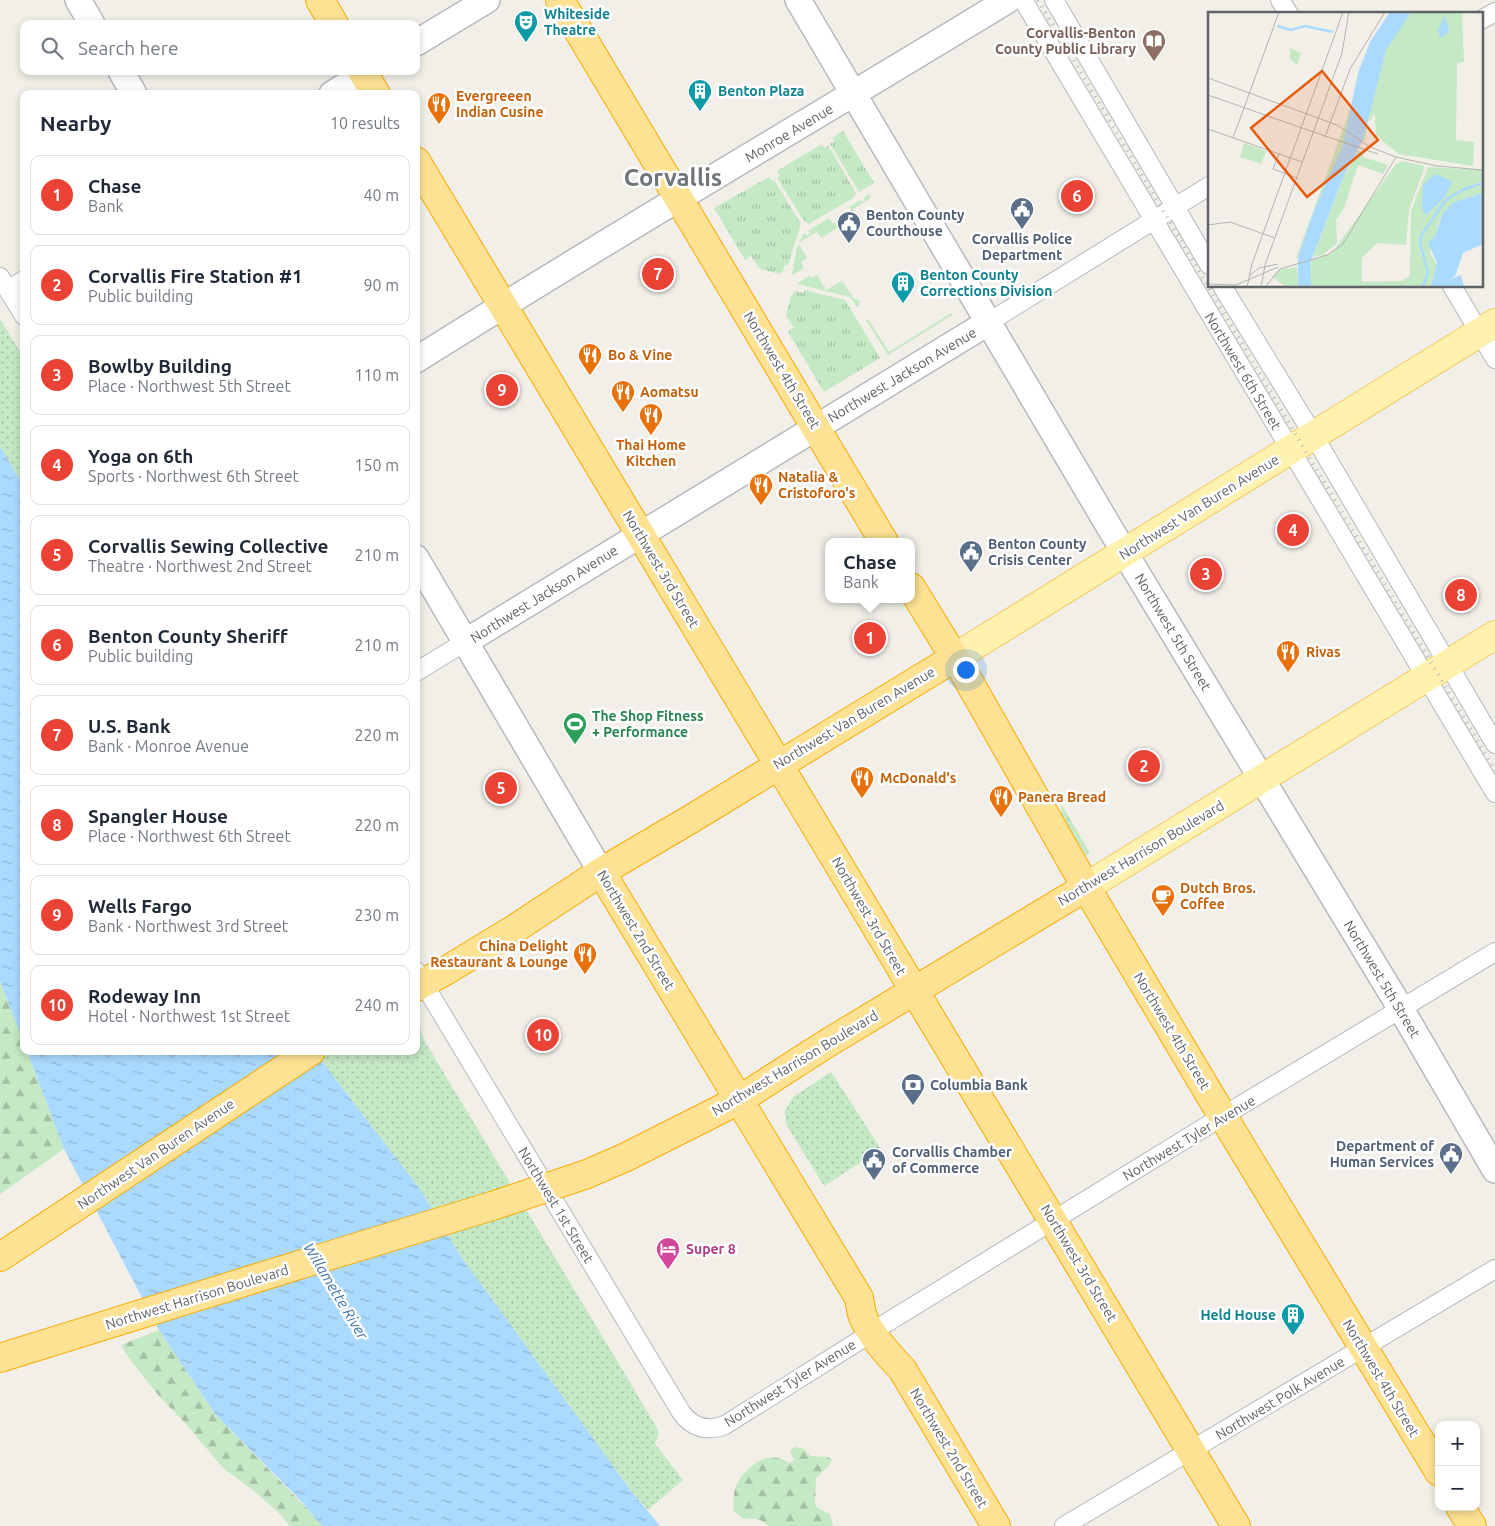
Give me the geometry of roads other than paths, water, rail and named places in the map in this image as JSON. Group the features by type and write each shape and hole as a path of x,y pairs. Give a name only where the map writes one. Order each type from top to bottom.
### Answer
{"highway":[{"path":"320,0 332,20"},
{"name":"Northwest 4th Street","path":"560,0 882,538"},
{"name":"Northwest 3rd Street","path":"420,168 1236,1526"},
{"name":"Northwest 4th Street","path":"915,594 1086,887 1435,1466"},
{"name":"Northwest Van Buren Avenue","path":"420,979 516,928 601,872 954,658"},
{"name":"Northwest 2nd Street","path":"601,872 859,1298 862,1315 878,1328 886,1353 902,1369 996,1526"},
{"name":"Northwest Harrison Boulevard","path":"0,1358 492,1206 587,1174 626,1157 739,1100 826,1044 1086,887"},
{"name":"Northwest Van Buren Avenue","path":"0,1257 305,1055"},
{"path":"1463,1511 1472,1526"}],"main road":[{"name":"Northwest Van Buren Avenue","path":"954,658 1487,328"},
{"name":"Northwest Harrison Boulevard","path":"1086,887 1495,635"}],"street":[{"path":"78,0 90,20"},
{"path":"420,41 487,0"},
{"name":"Northwest 5th Street","path":"798,0 1125,552 1401,1009 1495,1170"},
{"name":"Monroe Avenue","path":"420,358 679,198 1008,0"},
{"name":"Northwest 6th Street","path":"1023,0 1290,450 1437,671 1495,744"},
{"path":"1054,0 1208,263"},
{"path":"1280,0 1288,12"},
{"path":"1482,19 1495,12"},
{"path":"123,75 132,90"},
{"path":"341,90 368,78"},
{"name":"Northwest Jackson Avenue","path":"420,670 1208,187"},
{"path":"20,281 4,283 20,309"},
{"name":"Northwest 6th Street","path":"1223,288 1314,436 1437,671 1495,793"},
{"path":"1454,288 1487,328 1495,359"},
{"name":"Northwest 2nd Street","path":"420,565 601,872"},
{"name":"Northwest Tyler Avenue","path":"705,1428 716,1428 724,1425 1223,1116 1495,952"},
{"name":"Northwest 1st Street","path":"420,983 681,1412 691,1424 705,1428"},
{"name":"Northwest Polk Avenue","path":"1064,1526 1495,1268"}],"water":[{"path":"0,446 20,480 20,1033 0,981"},
{"name":"Willamette River","path":"29,1055 317,1055 420,1189 462,1258 632,1492 660,1526 322,1526 301,1501 215,1414 159,1330 64,1149"}],"railway":[{"path":"1038,0 1208,286"},
{"path":"1209,288 1495,770"}],"place":[{"name":"Whiteside Theatre","path":"526,43"},
{"name":"Corvallis-Benton County Public Library","path":"1154,62"},
{"name":"Benton Plaza","path":"700,112"},
{"name":"Evergreeen Indian Cusine","path":"439,125"},
{"name":"Benton County Sheriff","path":"1077,196"},
{"name":"Corvallis Police Department","path":"1022,230"},
{"name":"Benton County Courthouse","path":"849,244"},
{"name":"U.S. Bank","path":"658,274"},
{"name":"Benton County Corrections Division","path":"903,304"},
{"name":"Bo & Vine","path":"590,376"},
{"name":"Wells Fargo","path":"502,390"},
{"name":"Aomatsu","path":"623,413"},
{"name":"Thai Home Kitchen","path":"651,436"},
{"name":"Natalia & Cristoforo's","path":"761,506"},
{"name":"Yoga on 6th","path":"1293,530"},
{"name":"Benton County Crisis Center","path":"971,573"},
{"name":"Bowlby Building","path":"1206,574"},
{"name":"Spangler House","path":"1461,595"},
{"name":"Chase","path":"870,638"},
{"name":"Rivas","path":"1288,673"},
{"name":"The Shop Fitness + Performance","path":"575,745"},
{"name":"Corvallis Fire Station #1","path":"1144,766"},
{"name":"Corvallis Sewing Collective","path":"501,788"},
{"name":"McDonald's","path":"862,799"},
{"name":"Panera Bread","path":"1001,818"},
{"name":"Dutch Bros. Coffee","path":"1163,917"},
{"name":"China Delight Restaurant & Lounge","path":"585,975"},
{"name":"Rodeway Inn","path":"543,1035"},
{"name":"Columbia Bank","path":"913,1106"},
{"name":"Department of Human Services","path":"1451,1175"},
{"name":"Corvallis Chamber of Commerce","path":"874,1181"},
{"name":"Super 8","path":"668,1270"},
{"name":"Held House","path":"1293,1336"}],"district":[{"name":"Corvallis","path":"673,177"}]}
